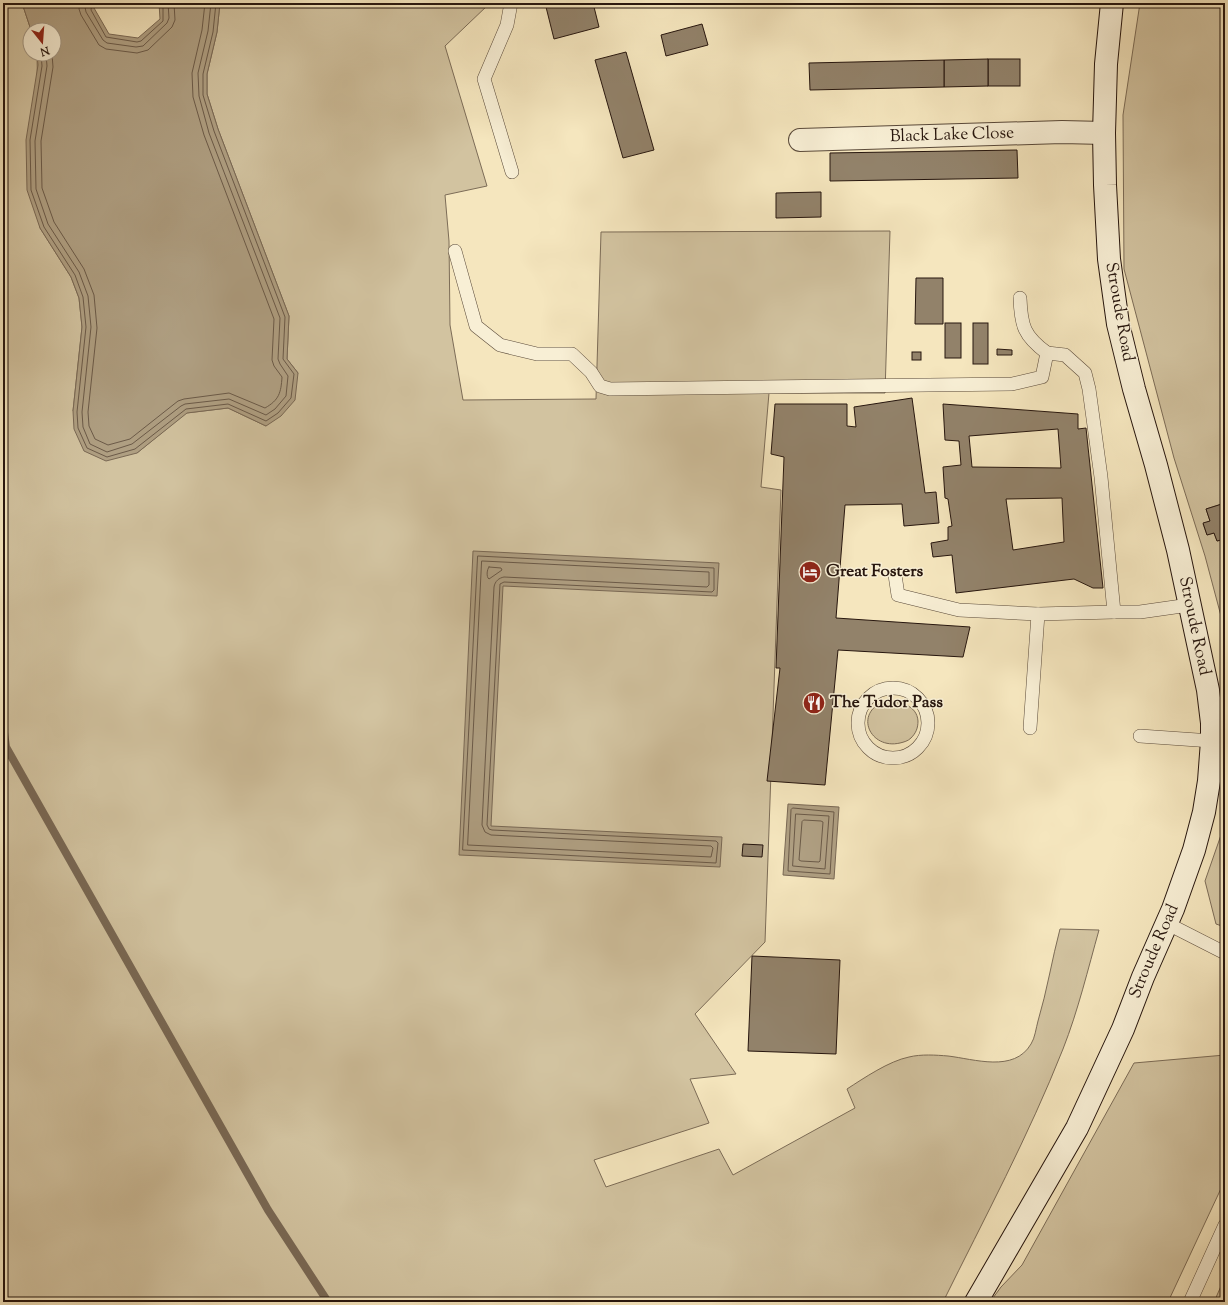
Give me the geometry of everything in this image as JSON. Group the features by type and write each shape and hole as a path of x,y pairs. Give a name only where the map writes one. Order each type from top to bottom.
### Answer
{"street":[{"name":"Stroude Road","path":"976,1302 1077,1128 1123,1030 1143,976 1173,909 1194,850 1204,812 1209,781 1212,722 1208,690 1178,550 1134,389 1118,324 1109,259 1104,185 1104,133 1106,64 1112,3"},
{"name":"Black Lake Close","path":"800,140 1062,132 1104,133"}],"lane":[{"path":"511,3 507,25 484,78 512,172"},
{"path":"455,251 476,326 500,345 537,354 572,354 591,372 600,386 610,389 1012,384 1042,378 1047,353"},
{"path":"1020,298 1021,313 1025,331 1039,348 1047,353 1065,355 1085,373 1089,389 1101,477 1114,612"},
{"path":"895,575 898,596 958,610 1038,614 1140,612 1189,605"},
{"path":"1030,728 1038,614"},
{"path":"892,688 904,690 916,696 927,711 928,724 926,737 918,747 908,754 895,758 877,754 867,745 860,734 859,722 861,709 868,698 879,691 892,688"},
{"path":"1140,736 1212,741"},
{"path":"1166,923 1225,953"},
{"path":"1190,1302 1225,1225"}],"shaded area":[{"path":"3,3 22,3 28,22 22,22 22,62 37,62 40,228 71,277 79,298 82,327 73,411 137,453 186,413 228,408 266,426 298,373 287,359 289,316 218,129 207,94 207,74 217,32 220,3 487,3 488,5 445,46 487,186 445,195 449,241 450,325 463,400 596,399 601,232 890,231 885,393 769,393 761,487 781,490 765,942 695,1014 736,1074 690,1079 709,1123 594,1160 606,1187 719,1149 733,1175 855,1108 847,1089 893,1062 909,1057 923,1055 948,1056 993,1062 1015,1059 1024,1053 1034,1039 1060,929 1099,930 1073,1020 1050,1081 1006,1177 943,1302 3,1302"},
{"path":"1140,3 1225,3 1225,503 1206,509 1210,521 1203,524 1207,535 1214,533 1217,541 1225,539 1225,631 1205,556 1174,458 1124,269 1123,115"},
{"path":"885,701 901,703 914,711 917,716 918,726 909,740 889,744 880,741 869,729 868,721 870,714 875,707"},
{"path":"1225,818 1225,927 1216,924 1205,881 1221,835"},
{"path":"1225,1055 1225,1180 1168,1302 990,1302 1001,1287 1022,1265 1134,1063"},
{"path":"1225,1277 1225,1302 1214,1302"}],"water":[{"path":"22,3 96,3 94,8 109,34 138,38 160,19 159,3 220,3 217,32 207,74 207,94 218,129 289,316 287,359 298,373 295,400 281,416 266,426 228,408 187,413 137,453 106,461 84,451 74,429 73,411 82,327 79,298 71,277 40,228 27,190 26,140 38,62 62,62 62,22 28,22"},
{"path":"473,551 719,563 717,596 503,586 491,826 722,837 720,867 459,855"},
{"path":"788,804 839,807 834,879 783,875"}],"building":[{"path":"545,3 593,3 599,27 554,39"},
{"path":"702,24 708,45 666,56 661,35"},
{"path":"626,52 654,150 623,158 595,60"},
{"path":"988,59 1020,59 1020,86 988,86"},
{"path":"988,59 988,86 944,87 944,60"},
{"path":"944,60 944,87 810,90 809,63"},
{"path":"1017,150 1018,178 830,181 830,153"},
{"path":"821,192 821,217 776,218 776,193"},
{"path":"916,278 943,278 943,324 915,324"},
{"path":"945,323 961,323 961,358 945,358"},
{"path":"973,323 988,323 988,364 973,364"},
{"path":"997,349 1012,350 1012,355 997,355"},
{"path":"912,352 921,352 921,360 912,360"},
{"name":"Great Fosters","path":"912,398 925,493 936,492 939,523 904,526 902,504 845,505 836,618 970,627 963,657 838,650 825,785 767,781 780,668 776,668 784,457 771,454 775,404 847,404 847,426 856,427 854,407"},
{"name":"Great Fosters","path":"943,404 1078,414 1078,429 1086,428 1103,588 1093,588 1074,579 956,593 952,555 933,557 931,543 948,540 948,527 952,526 948,499 945,498 943,467 961,465 959,441 945,440","holes":["1058,429 1061,468 972,467 969,436","1062,498 1064,542 1013,550 1006,499"]},
{"path":"1225,503 1225,539 1217,541 1214,533 1207,535 1203,523 1210,521 1206,509"},
{"path":"743,844 763,845 762,857 742,856"},
{"path":"752,956 840,960 836,1054 748,1051"}],"waterway":[{"path":"3,725 6,747 268,1210 328,1302"}],"place":[{"name":"Great Fosters","path":"810,572"},
{"name":"The Tudor Pass","path":"814,703"}]}
